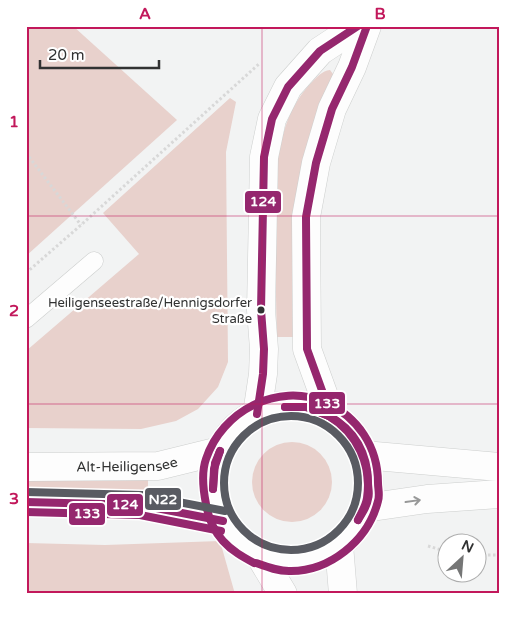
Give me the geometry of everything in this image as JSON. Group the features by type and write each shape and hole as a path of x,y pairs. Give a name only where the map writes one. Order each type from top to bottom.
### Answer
{"main road":[{"path":"257,414 263,374 264,349 262,310 264,156 272,119 288,87 320,50 358,26"},
{"path":"332,418 306,349 306,217 316,163 332,109 352,67 367,26"},
{"path":"298,406 314,409 332,418 349,431 364,455 368,472 369,496 365,508 352,531 332,550 306,560 269,559 238,541 228,531 212,490 219,451 235,430 269,408 298,406"},
{"name":"Alt-Heiligensee","path":"30,467 158,466 219,451"},
{"path":"364,455 499,467"},
{"path":"365,508 427,499 499,494"},
{"path":"26,502 141,505 223,521"},
{"path":"338,545 343,594"},
{"path":"259,554 283,594"}],"lane":[{"path":"26,319 94,261"}],"path":[{"path":"26,273 267,57"},
{"path":"26,153 81,225"},
{"path":"428,546 438,549"}],"shaded area":[{"path":"26,26 73,26 177,120 26,256"},
{"path":"330,70 334,78 296,337 277,337 274,209 277,163 288,119 298,99 318,76"},
{"path":"230,98 236,102 226,152 228,362 218,387 198,409 176,421 141,429 26,428 26,351 139,254 103,213"},
{"path":"292,442 307,445 320,454 329,467 332,482 329,497 320,510 307,519 292,522 277,519 264,510 255,497 252,482 255,467 264,454 277,445"},
{"path":"148,477 148,492 26,489 26,478"},
{"path":"220,541 235,594 26,594 26,543 105,545"}],"transit line":[{"name":"124","path":"257,414 263,374 264,349 261,310 264,157 272,119 288,87 320,51 358,26"},
{"name":"124","path":"332,418 307,349 306,217 316,163 332,109 352,67 367,26"},
{"name":"133","path":"254,563 226,545 212,524 203,487 203,470 206,459 214,442 225,427 253,405 270,399 288,396 307,397 325,402 347,416 364,435 370,446 377,470 379,494 373,516 366,529 356,541 332,560 318,566 304,570 285,571 256,563"},
{"name":"124","path":"285,407 306,407 329,416"},
{"name":"124","path":"285,407 308,407 329,416"},
{"name":"N22","path":"291,416 317,421 328,427 338,436 347,446 353,457 358,483 353,509 347,520 338,530 328,539 317,545 291,550 265,545 254,539 244,530 235,520 229,509 224,483 229,457 235,446 244,436 254,427 265,421 291,416"},
{"name":"124","path":"329,416 346,428 353,436 366,462 369,495 358,520"},
{"name":"124","path":"329,416 339,423 355,441 365,462 368,486 367,498 365,507 358,520"},
{"name":"124","path":"213,489 215,463 220,451"},
{"name":"124","path":"213,489 214,469 220,451"},
{"name":"N22","path":"26,492 142,495 225,511"},
{"name":"124","path":"26,502 141,505 223,521"},
{"name":"133","path":"26,512 140,515 221,531"}],"place":[{"name":"Heiligenseestraße/Hennigsdorfer Straße","path":"261,310"}]}
